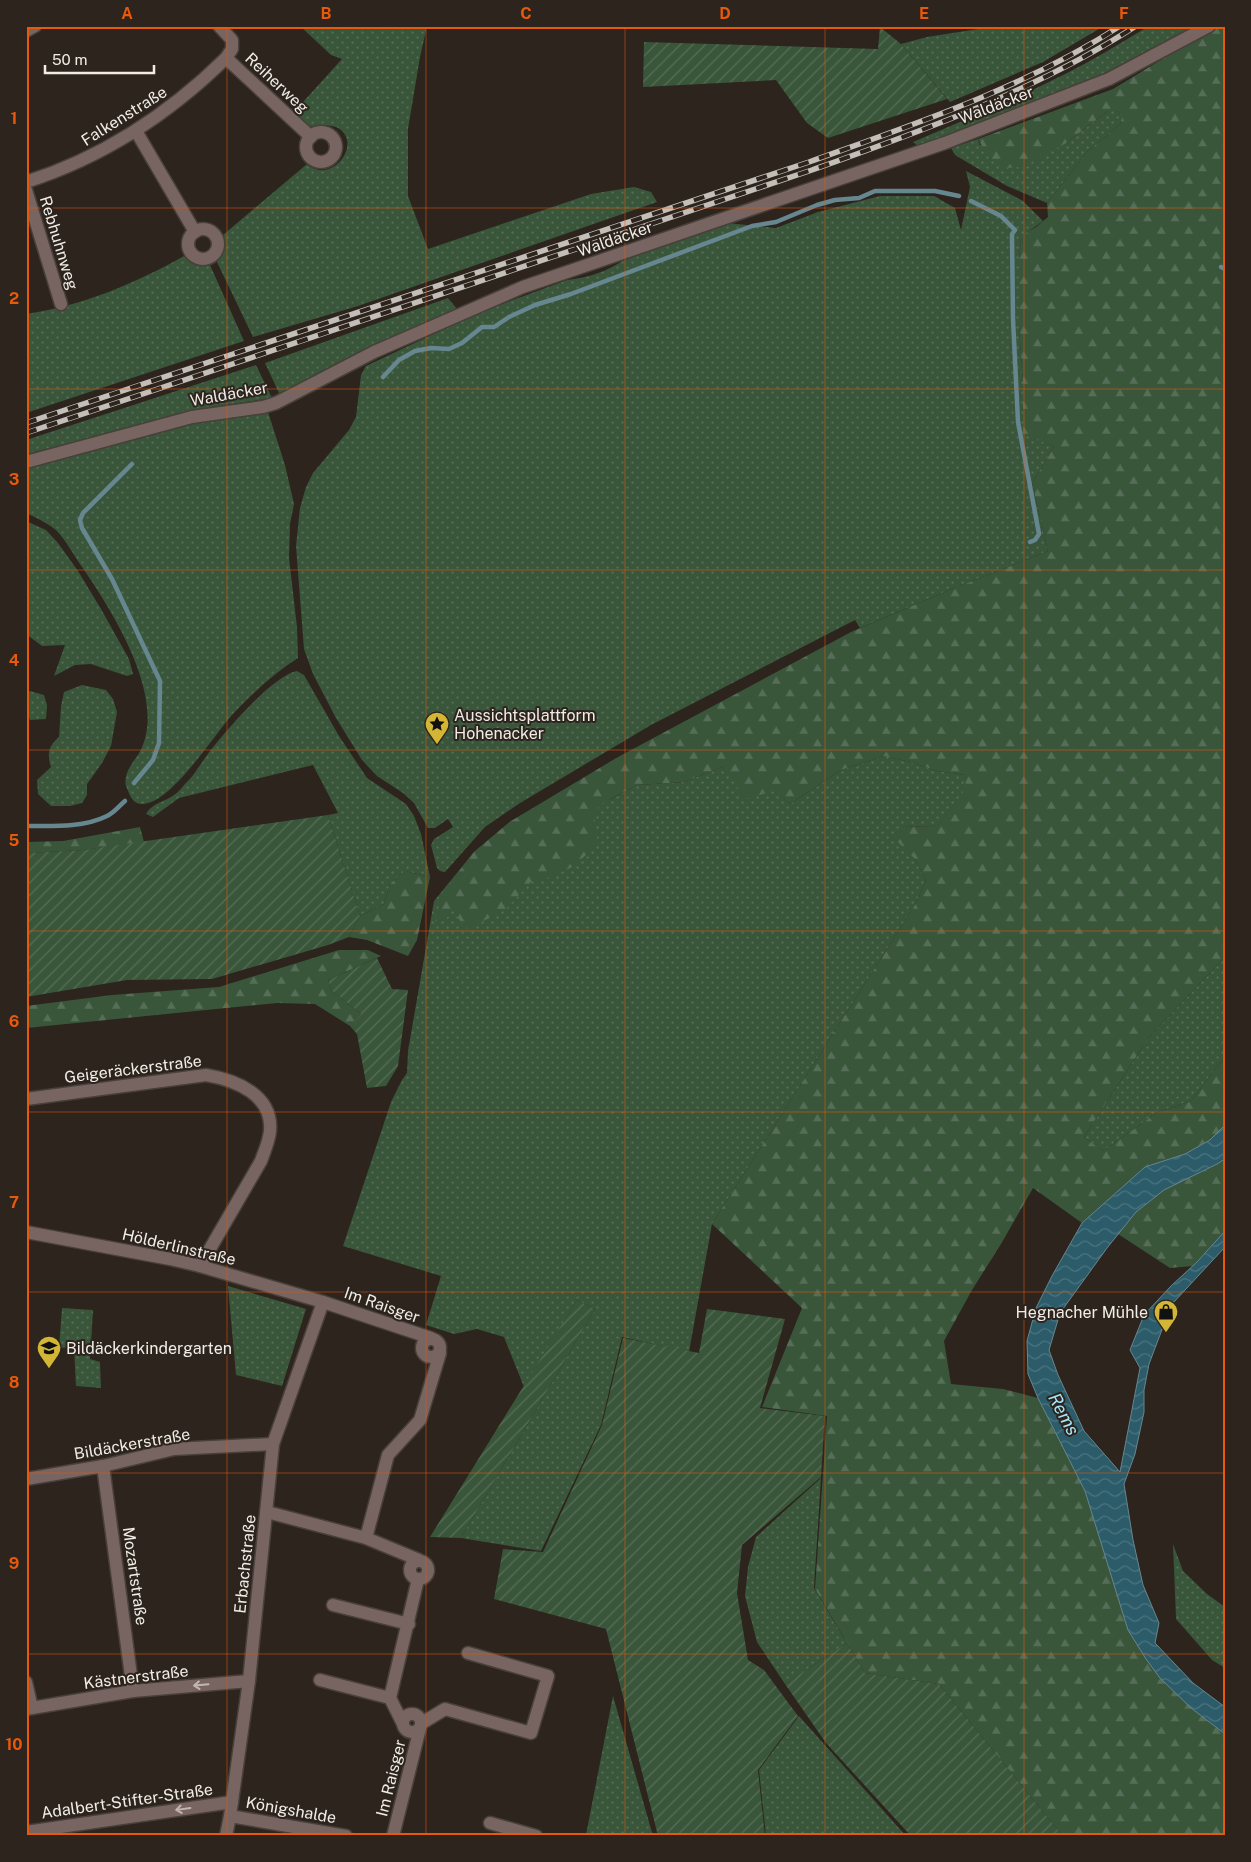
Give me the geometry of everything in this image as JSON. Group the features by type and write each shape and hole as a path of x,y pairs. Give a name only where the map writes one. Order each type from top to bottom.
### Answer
{"street":[{"path":"26,31 36,26"},
{"name":"Reiherweg","path":"219,26 232,40 232,49 226,58 311,137"},
{"name":"Waldäcker","path":"26,462 192,416 263,407 276,403 374,352 523,287 945,143 1109,78 1209,26"},
{"name":"Falkenstraße","path":"26,182 76,164 136,131 197,87 226,58"},
{"path":"136,131 195,232"},
{"name":"Rebhuhnweg","path":"26,190 61,304"},
{"name":"Geigeräckerstraße","path":"26,1099 206,1075 238,1083 254,1093 263,1104 269,1117 270,1131 266,1147 261,1161 200,1266"},
{"name":"Hölderlinstraße","path":"26,1232 200,1266 322,1302"},
{"name":"Im Raisger","path":"322,1302 431,1338 423,1342 423,1352 431,1358 440,1353 420,1420 388,1455 366,1538"},
{"name":"Erbachstraße","path":"226,1836 250,1681 273,1444 322,1302"},
{"name":"Bildäckerstraße","path":"26,1479 103,1466 174,1449 273,1444"},
{"name":"Mozartstraße","path":"103,1466 133,1691"},
{"path":"267,1512 366,1538 424,1562 428,1570 424,1578 418,1580 390,1698 320,1680"},
{"path":"333,1605 409,1624"},
{"path":"421,1725 446,1709 532,1732 548,1676 468,1653"},
{"name":"Kästnerstraße","path":"29,1708 133,1691 250,1681"},
{"path":"26,1682 29,1708"},
{"name":"Im Raisger","path":"390,1698 402,1722 404,1717 412,1713 417,1714 421,1725 393,1836"},
{"name":"Adalbert-Stifter-Straße","path":"26,1832 232,1802"},
{"name":"Königshalde","path":"230,1816 346,1836"},
{"path":"490,1823 536,1836"}],"green space":[{"path":"300,26 427,26 408,129 408,196 428,249 591,194 634,187 651,192 657,202 358,306 253,337 216,260 225,248 223,235 307,164 316,169 325,170 333,167 345,154 347,145 346,137 338,128 334,126 309,127 294,112 342,59 331,55"},
{"path":"997,26 1104,26 1043,62 950,102 901,44 927,37"},
{"path":"1149,26 1196,26 1107,73 920,148 913,142 1005,103 1059,77"},
{"path":"1217,26 1225,26 1225,957 1149,1037 1084,1137 1103,1151 1158,1112 1191,1101 1225,1058 1225,1125 1210,1140 1185,1154 1145,1167 1082,1223 1033,1188 944,1341 951,1384 1003,1389 1038,1398 1085,1491 1129,1632 1146,1659 1191,1708 1225,1734 1225,1836 1063,1836 939,1684 865,1673 815,1589 827,1416 762,1407 802,1308 712,1224 915,905 926,880 915,859 894,838 900,826 937,827 966,788 965,775 937,771 911,762 883,756 841,770 790,804 774,791 744,799 725,766 684,782 637,785 599,805 594,818 598,836 586,855 572,867 551,877 531,882 506,909 468,929 453,910 446,919 435,923 442,893 474,852 511,821 618,757 851,632 1048,551 1032,483 1054,447 1023,434 1023,382 1019,327 1021,236 1048,217 1047,203 1087,152 1120,124 1122,117 1117,111 1108,111 1066,143 1022,167 1001,168 988,157 978,139 1113,89"},
{"path":"880,27 901,44 947,99 828,138 807,123 776,80 643,87 644,42 878,49"},
{"path":"1108,111 1117,111 1122,117 1120,124 1087,152 1047,203 1007,186 955,155 951,148 978,139 980,145 1066,143"},
{"path":"966,171 1023,201 1043,221 1021,237 1019,259 1019,327 1023,382 1023,433 1054,447 1032,483 1048,551 860,628 855,620 651,725 520,803 485,827 445,872 440,871 437,868 431,845 434,839 453,827 448,819 435,828 428,828 414,803 403,793 377,776 362,760 336,718 313,674 304,649 296,546 300,508 306,487 313,473 349,430 356,417 361,375 366,366 480,312 567,280 598,273 625,259 727,223 776,228 818,212 880,196 934,196 955,208 961,230 970,187"},
{"path":"184,256 196,264 210,265 244,341 26,413 26,314 68,305 108,292"},
{"path":"448,298 457,309 345,359 280,395 265,363"},
{"path":"256,365 272,398 192,410 105,435 26,454 26,440"},
{"path":"268,412 285,465 294,504 290,524 289,558 297,627 298,658 272,677 232,715 191,767 166,793 153,801 139,804 131,798 125,782 146,733 147,709 142,683 133,656 107,605 66,542 53,527 26,513 26,469 146,434 198,422"},
{"path":"26,521 46,530 78,571 129,659 133,674 127,676 91,664 75,665 54,676 65,645 42,646 26,634"},
{"path":"297,671 304,675 339,736 367,778 406,804 414,816 421,834 430,877 405,871 390,884 384,904 360,916 328,815 338,813 313,765 179,798 153,817 146,814 155,805 179,791 227,730 250,705 275,683"},
{"path":"82,685 106,690 113,699 117,712 111,746 87,784 87,795 82,803 70,806 51,806 38,794 37,780 51,767 49,751 59,737 64,692"},
{"path":"26,690 44,695 47,705 46,719 30,720 26,711"},
{"path":"883,756 911,762 937,771 965,775 967,788 937,827 900,826 926,880 915,905 712,1224 689,1352 622,1337 601,1425 541,1551 461,1538 595,1309 577,1300 524,1387 504,1337 477,1329 454,1334 426,1325 441,1276 343,1246 391,1102 407,1073 408,1051 434,901 474,852 511,821 611,799 637,785 684,782 725,766 774,790 790,804 841,770"},
{"path":"328,815 360,916 349,937 212,979 127,980 26,997 26,853 83,850"},
{"path":"140,827 144,842 83,850 26,853 26,842 63,841"},
{"path":"405,871 430,877 417,940 408,956 367,940 349,937 360,916 384,904 390,884"},
{"path":"339,950 368,950 381,956 328,980 331,990 361,1014 350,1026 315,1004 277,1003 26,1028 26,1006 112,995 219,987"},
{"path":"1225,957 1225,1058 1191,1101 1158,1112 1103,1151 1084,1137 1149,1037"},
{"path":"377,958 392,989 408,990 398,1066 386,1086 367,1088 357,1034 350,1026 361,1014 331,990 328,980"},
{"path":"1225,1159 1225,1231 1193,1266 1170,1268 1118,1234 1136,1212 1164,1190"},
{"path":"228,1286 306,1309 282,1386 236,1375"},
{"path":"577,1300 595,1309 461,1538 430,1537"},
{"path":"62,1308 93,1310 90,1359 100,1362 101,1388 76,1386 74,1347 59,1348"},
{"path":"707,1309 785,1319 760,1408 825,1416 821,1477 742,1545 737,1593 748,1660 764,1670 798,1716 758,1770 765,1836 658,1836 606,1629 494,1599 503,1549 543,1552 602,1425 623,1338 699,1353"},
{"path":"821,1478 814,1588 847,1643 785,1684 757,1642 745,1596 748,1567 756,1537"},
{"path":"1173,1544 1183,1571 1207,1594 1225,1607 1225,1668 1212,1660 1176,1619"},
{"path":"847,1643 865,1673 939,1684 1063,1836 911,1836 826,1743 785,1684"},
{"path":"613,1696 653,1836 586,1835"},
{"path":"799,1716 906,1836 766,1836 759,1770"}],"water":[{"name":"Rems","path":"1225,1125 1225,1159 1164,1190 1136,1212 1107,1248 1060,1313 1049,1350 1058,1375 1084,1431 1120,1472 1140,1368 1130,1350 1144,1315 1225,1231 1225,1247 1173,1303 1166,1319 1149,1364 1144,1390 1144,1412 1135,1454 1124,1484 1133,1540 1143,1585 1159,1623 1155,1643 1193,1683 1225,1707 1225,1734 1191,1708 1160,1678 1128,1630 1085,1491 1038,1398 1028,1374 1027,1341 1036,1308 1082,1223 1145,1167 1185,1154 1210,1140"}],"waterway":[{"path":"383,377 399,360 415,351 431,348 449,349 462,343 482,327 494,327 509,317 535,305 571,294 752,226 776,222 817,205 835,200 859,198 875,191 935,191 959,196"},
{"path":"971,201 1001,216 1015,230 1012,234 1013,319 1018,422 1039,534 1035,540 1030,542"},
{"path":"1221,267 1225,269"},
{"path":"132,464 83,513 80,520 82,528 112,579 160,681 159,743 153,760 134,783"},
{"path":"26,826 67,826 88,823 110,815 125,801"}],"railway":[{"path":"26,423 809,162 929,119 1046,68 1120,26"},
{"path":"26,433 812,170 896,140 1019,90 1098,49 1136,26"}],"place":[{"name":"Aussichtsplattform Hohenacker","path":"437,745"},
{"name":"Hegnacher Mühle","path":"1166,1333"},
{"name":"Bildäckerkindergarten","path":"49,1369"}]}
